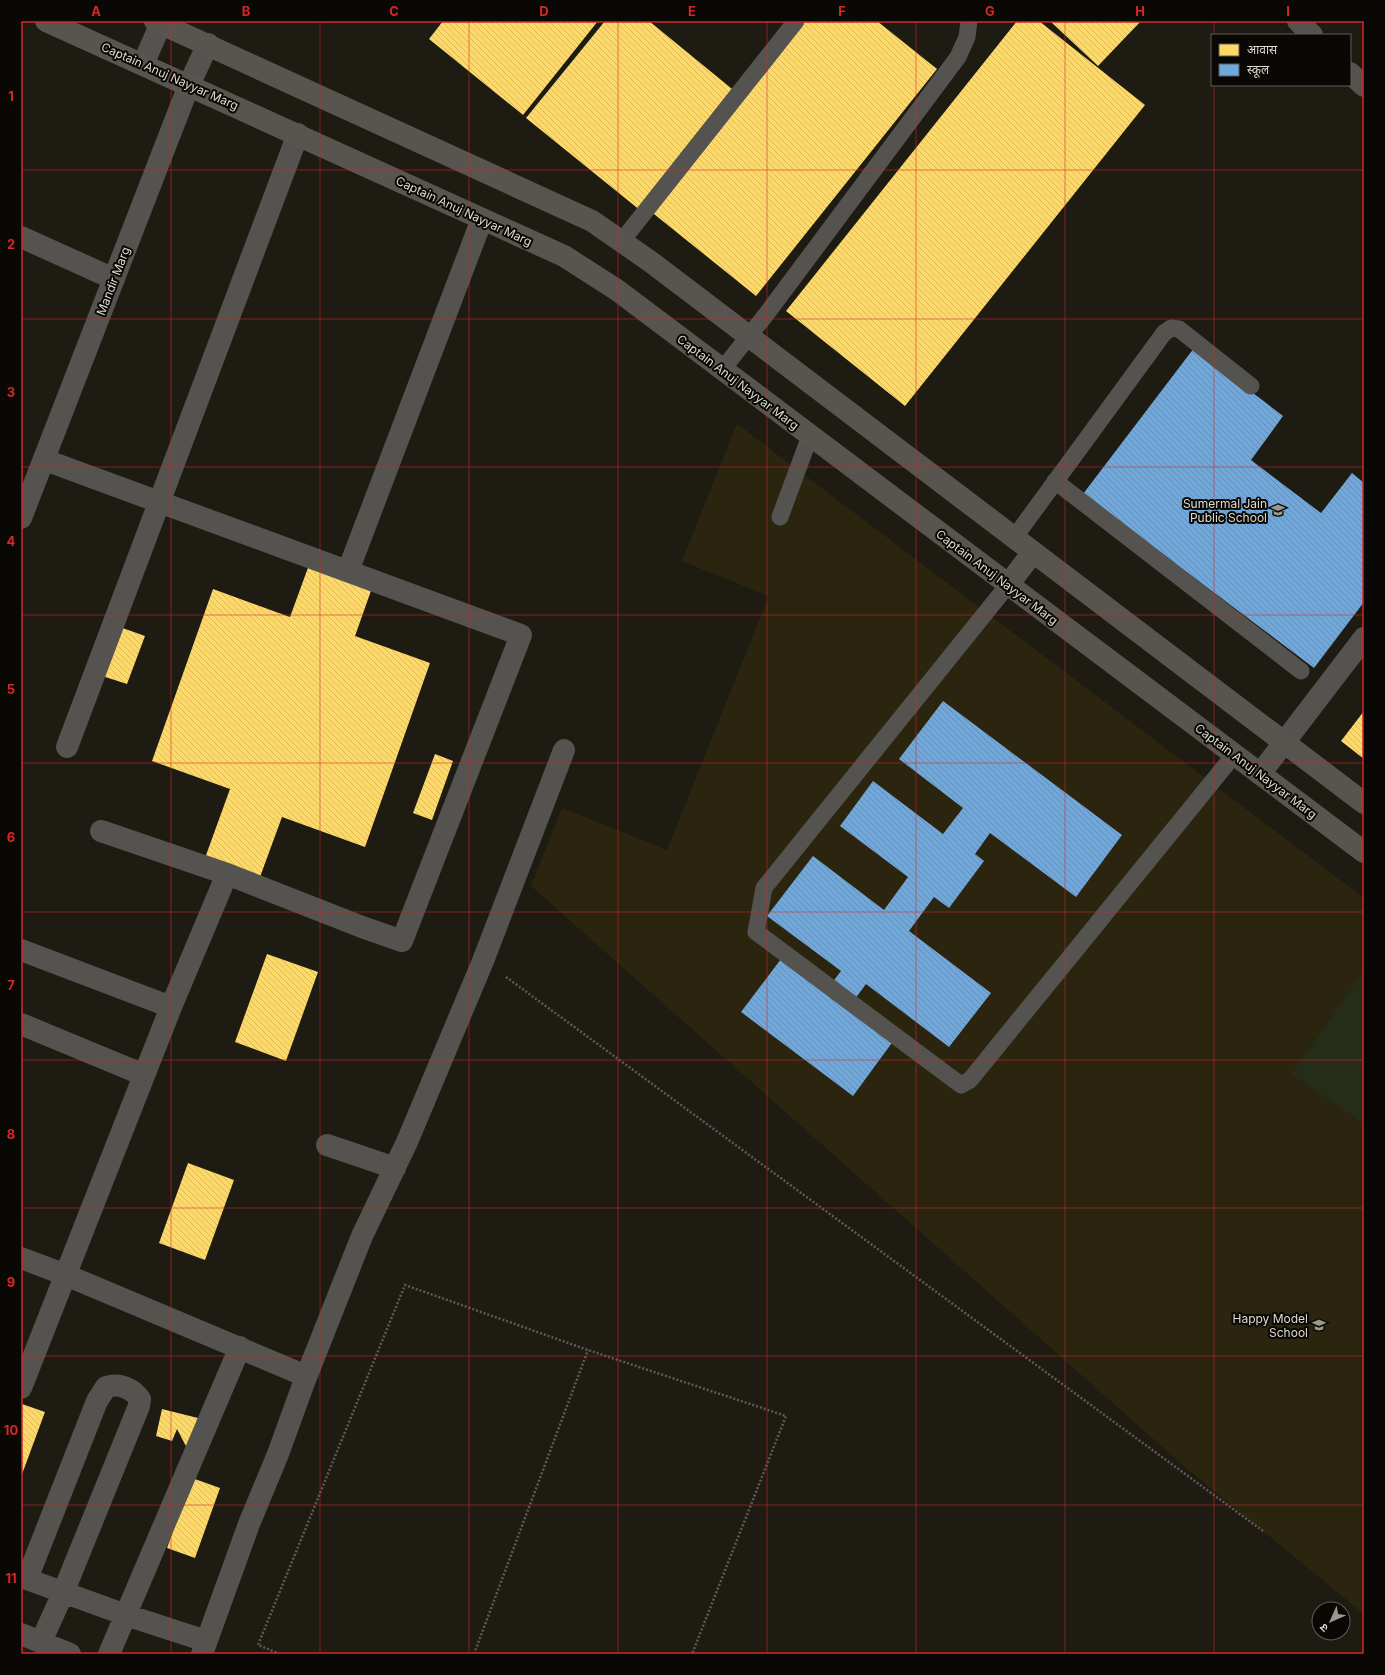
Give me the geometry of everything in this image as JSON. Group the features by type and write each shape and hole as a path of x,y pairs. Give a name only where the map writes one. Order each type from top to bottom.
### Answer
{"street":[{"name":"Captain Anuj Nayyar Marg","path":"46,21 298,134 570,260 617,290 1364,852"},
{"path":"1298,21 1311,34"},
{"path":"143,64 159,22 592,221 651,262 1364,803"},
{"name":"Mandir Marg","path":"21,518 45,460 189,85 208,44"},
{"path":"1351,74 1364,86"},
{"path":"67,747 298,134"},
{"path":"348,571 482,219"},
{"path":"21,237 114,278"},
{"path":"45,460 521,635 402,941 362,928 227,874 101,831"},
{"path":"1008,585 1033,552"},
{"path":"1260,774 1364,638"},
{"path":"69,1654 31,1638 63,1593 139,1406 140,1399 136,1393 124,1386 113,1385 106,1387 97,1401 24,1578 63,1593 126,1615 204,1648 249,1524 278,1454 306,1376 362,1236 408,1142 483,960 564,750"},
{"path":"21,1388 171,1007 227,874"},
{"path":"21,950 171,1007"},
{"path":"21,1024 144,1075"},
{"path":"327,1145 395,1168"},
{"path":"21,1258 66,1274 306,1376"},
{"path":"109,1654 240,1347"}],"lane":[{"path":"622,242 796,21"},
{"path":"722,370 750,337 958,57 967,37 969,21"},
{"path":"1014,538 1164,333 1171,328 1179,329 1251,386"},
{"path":"780,517 810,436"},
{"path":"1055,480 1301,671"},
{"path":"1008,585 764,888 756,932 961,1084 970,1080 1234,755"}],"path":[{"path":"483,960 1263,1530"},
{"path":"280,1654 258,1645 405,1285 588,1350 786,1416 692,1654"},
{"path":"474,1654 588,1350"}],"shaded area":[{"path":"737,424 1364,898 1364,1614 1351,1603 1351,1601 1348,1601 1186,1468 531,886 562,808 667,850 769,596 682,561"}],"green space":[{"path":"1364,971 1364,1124 1292,1074"}],"building: आवास":[{"path":"443,21 598,21 523,115 429,39"},
{"path":"605,21 649,21 737,93 641,211 526,118"},
{"path":"800,21 877,21 937,69 756,296 649,210"},
{"path":"1017,21 1039,21 1145,105 905,406 786,311"},
{"path":"1050,21 1141,21 1098,66"},
{"path":"309,565 372,588 355,636 430,663 365,847 282,817 260,877 205,858 230,789 152,761 213,589 290,617"},
{"path":"117,626 145,636 127,684 99,675"},
{"path":"1364,711 1364,759 1341,741"},
{"path":"435,754 453,761 432,820 413,813"},
{"path":"267,954 318,972 286,1061 235,1042"},
{"path":"188,1163 234,1180 205,1260 159,1243"},
{"path":"22,1404 45,1412 21,1477 21,1408"},
{"path":"162,1409 198,1418 188,1450 177,1429 172,1441 156,1436"},
{"path":"192,1478 220,1488 195,1558 167,1548"}],"building: स्कूल":[{"path":"1194,348 1283,416 1251,460 1321,513 1352,473 1364,483 1364,602 1314,668 1083,494"},
{"path":"943,701 1122,835 1076,897 990,833 975,854 984,861 949,908 934,897 909,931 991,993 949,1047 866,984 849,1007 894,1040 853,1096 741,1012 781,959 825,992 841,971 767,916 813,856 884,910 908,877 840,826 873,781 943,834 963,808 899,759"}],"place":[{"name":"Sumermal Jain Public School","path":"1278,510"},
{"name":"Happy Model School","path":"1319,1325"}]}
